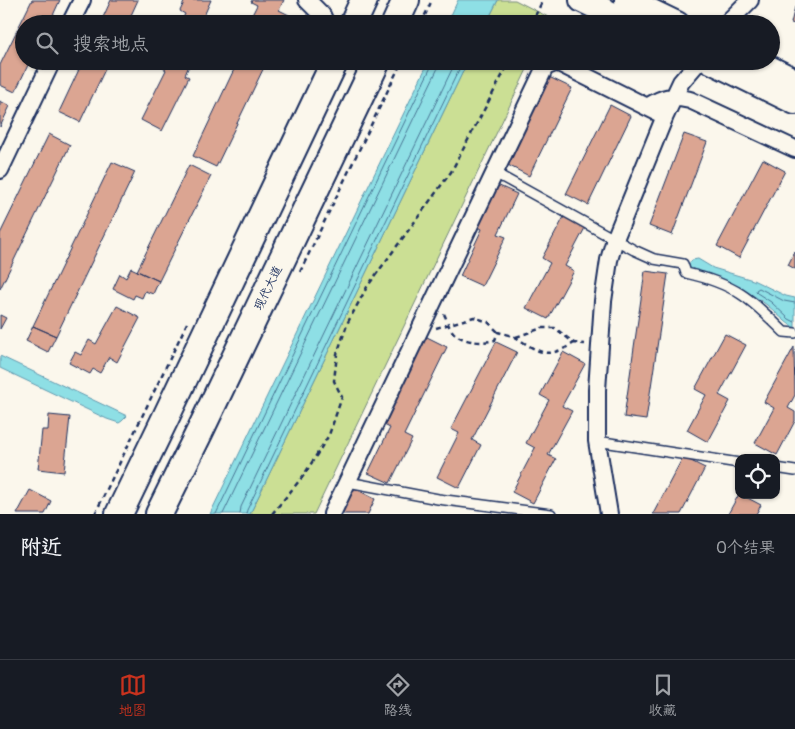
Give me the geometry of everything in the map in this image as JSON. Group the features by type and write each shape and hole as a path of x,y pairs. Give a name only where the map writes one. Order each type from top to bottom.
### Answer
{"main road":[{"path":"357,15 364,0"},
{"path":"399,15 406,0"},
{"path":"582,0 613,15"},
{"path":"627,0 658,15"},
{"path":"119,514 166,420 331,70"},
{"name":"现代大道","path":"159,514 373,70"},
{"path":"729,70 795,102"},
{"path":"774,70 795,80"}],"street":[{"path":"74,15 82,0"},
{"path":"307,0 322,15"},
{"path":"735,15 750,0"},
{"path":"0,170 48,70"},
{"path":"332,514 544,70"},
{"path":"573,70 665,116"},
{"path":"609,514 597,441 597,390 599,346 609,260 615,239 665,116 681,82 691,70"},
{"path":"647,107 662,98 674,97 690,100 795,149"}],"lane":[{"path":"495,173 654,259 683,264 686,273 713,279 740,292 767,314 784,332 795,333"},
{"path":"597,441 735,462"},
{"path":"780,469 795,471"},
{"path":"348,482 438,499 551,514"}],"path":[{"path":"424,15 432,0"},
{"path":"536,15 543,0"},
{"path":"272,514 304,475 329,435 342,396 334,380 337,354 348,322 367,287 452,172 505,70"},
{"path":"433,302 441,307 453,332 466,340 486,343 495,340 498,332"},
{"path":"423,323 433,329 474,317 488,322 498,332 516,337 537,352 552,353 574,343"},
{"path":"516,337 542,328 555,328 574,343 599,346"}],"green space":[{"path":"498,0 515,0 544,15 490,15"},
{"path":"464,70 527,70 314,514 250,514"}],"water":[{"path":"458,0 498,0 490,15 451,15"},
{"path":"425,70 464,70 250,514 210,514"},
{"path":"698,259 713,268 753,280 786,296 795,298 795,328 749,293 720,278 689,268 688,265 692,260"},
{"path":"0,356 127,416 119,423 107,419 0,368"}],"building":[{"path":"32,0 60,0 53,15 25,15"},
{"path":"111,0 138,0 131,15 104,15"},
{"path":"185,0 211,0 204,15 184,15 180,11"},
{"path":"252,0 284,0 279,10 289,15 252,15 257,5 251,2"},
{"path":"795,7 795,24 791,23"},
{"path":"15,35 15,70 26,70 15,92 0,85 0,65"},
{"path":"79,70 105,70 80,122 59,112"},
{"path":"166,70 187,70 185,75 189,77 162,131 141,120"},
{"path":"234,70 263,70 216,167 193,156"},
{"path":"549,77 572,88 529,176 506,164"},
{"path":"0,101 10,106 0,127"},
{"path":"610,105 631,116 588,205 566,194"},
{"path":"49,134 70,145 0,289 0,234"},
{"path":"684,134 707,142 672,235 649,226"},
{"path":"763,159 785,171 739,258 717,246"},
{"path":"112,162 135,172 56,336 33,326"},
{"path":"189,165 211,176 159,281 137,271"},
{"path":"495,184 517,194 498,234 506,237 482,286 460,276 482,229 475,225"},
{"path":"565,215 586,226 565,266 574,271 548,319 526,308 550,263 542,258"},
{"path":"795,251 795,269 788,265"},
{"path":"131,268 159,281 153,294 145,291 142,298 135,295 133,299 113,289 120,274 126,278"},
{"path":"645,271 668,274 646,420 624,417"},
{"path":"117,306 140,318 117,362 109,357 100,373 93,369 90,374 69,363 75,352 81,355 89,340 96,344"},
{"path":"0,315 6,318 0,329"},
{"path":"33,326 56,336 48,352 26,341"},
{"path":"725,334 746,345 719,395 730,401 708,442 687,430 706,395 695,389"},
{"path":"425,336 447,347 404,435 412,439 390,483 368,473 390,428 382,424"},
{"path":"496,342 517,352 472,440 481,445 459,488 437,477 459,433 451,429"},
{"path":"794,347 795,395 788,408 795,412 795,421 778,454 755,443 774,408 764,402"},
{"path":"563,352 585,364 562,406 572,411 548,455 556,459 533,503 512,492 535,448 526,443 549,400 540,395"},
{"path":"49,415 70,417 64,472 38,469 42,430 48,430"},
{"path":"683,457 705,468 681,514 653,514"},
{"path":"354,488 375,499 368,514 341,514"},
{"path":"30,490 51,501 45,514 17,514"},
{"path":"736,499 750,499 761,505 756,514 728,514"}]}
